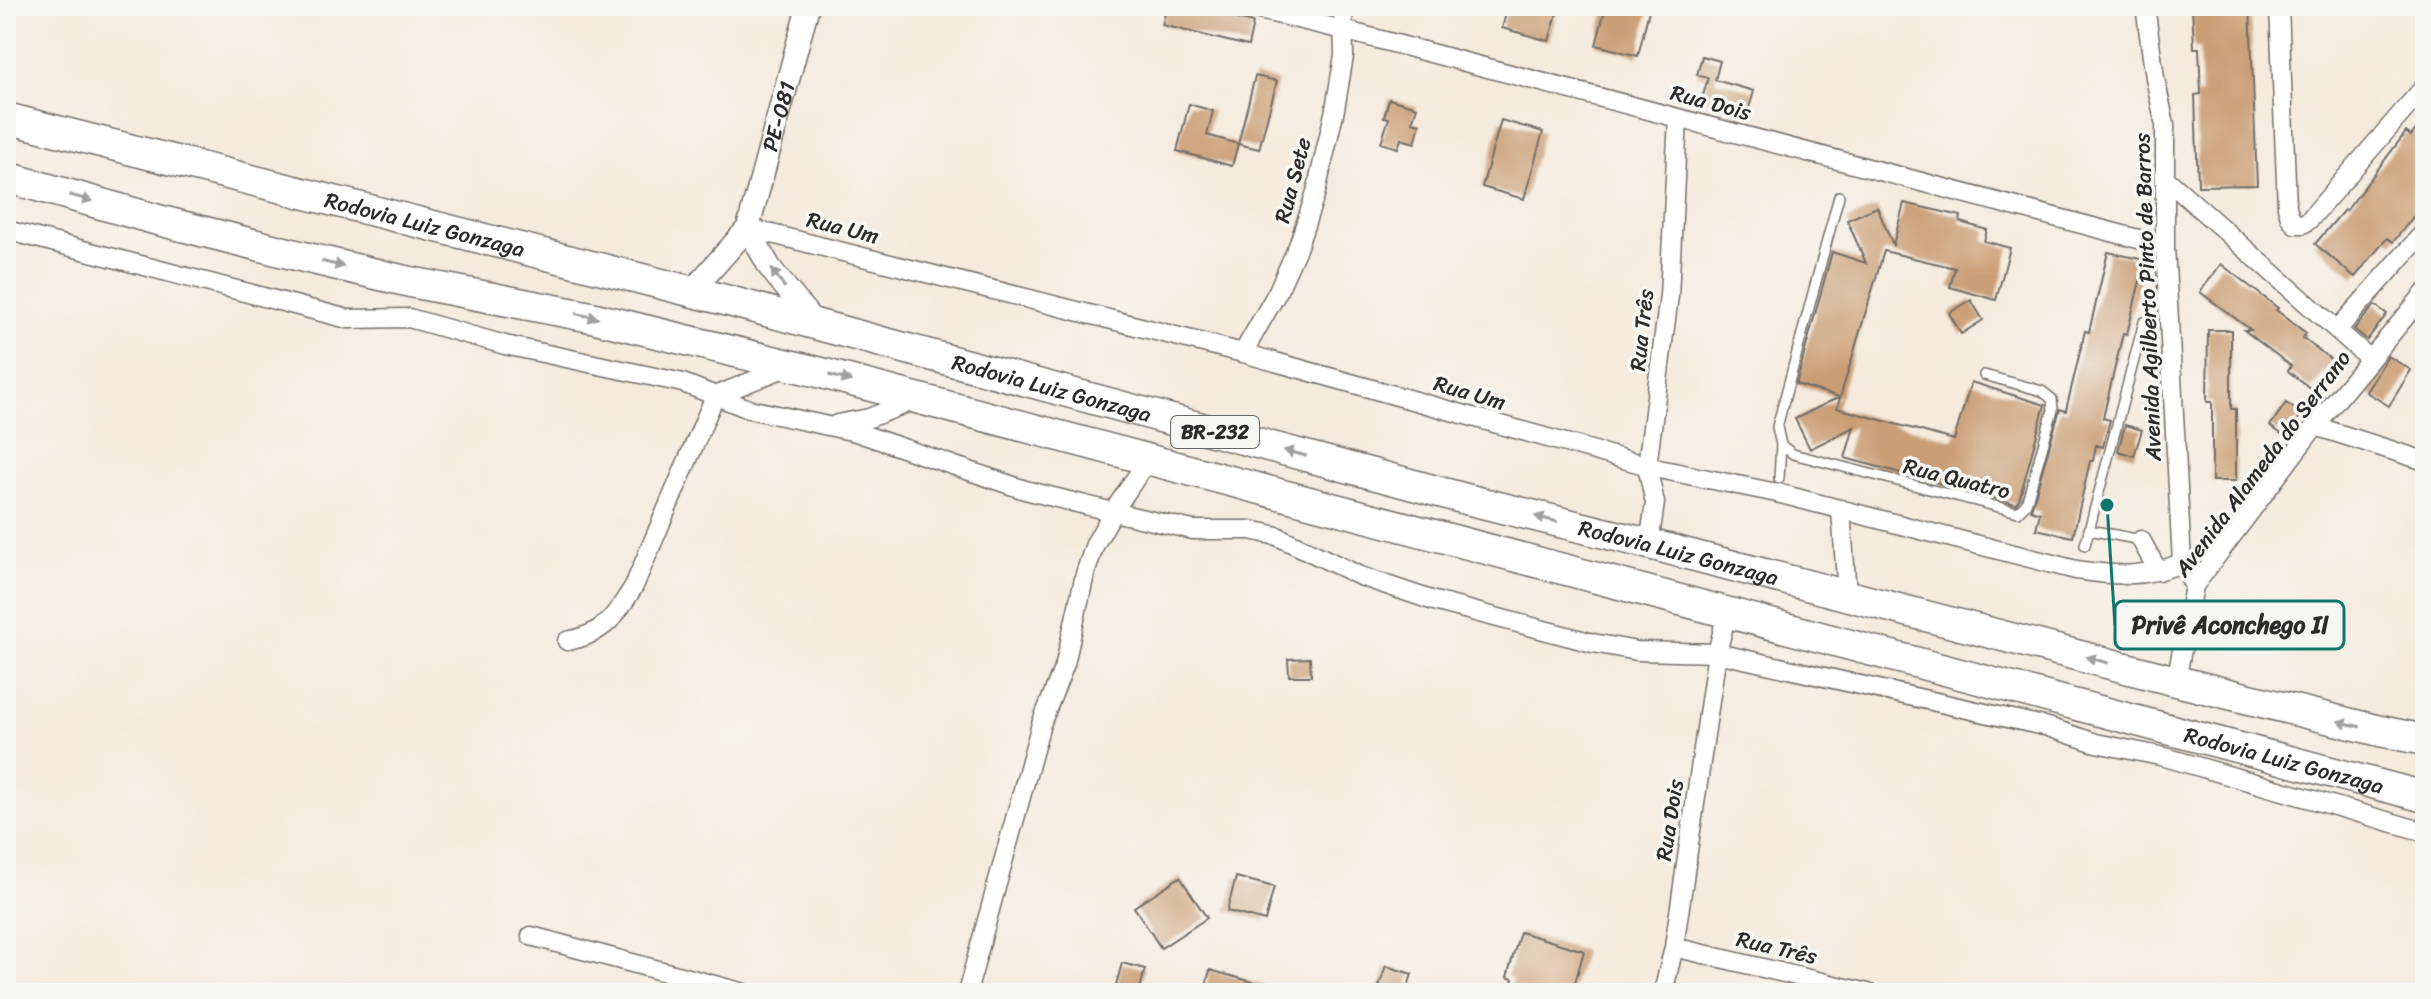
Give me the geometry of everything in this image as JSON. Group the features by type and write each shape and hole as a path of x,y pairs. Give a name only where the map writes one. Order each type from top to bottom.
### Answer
{"highway":[{"name":"Rodovia Luiz Gonzaga","path":"6,118 692,291 1462,498 2176,681 2425,740"},
{"name":"Rodovia Luiz Gonzaga","path":"6,177 308,258 410,282 591,317 790,366 2425,797"}],"street":[{"name":"PE-081","path":"748,228 808,6"},
{"name":"Rua Dois","path":"1243,6 2165,246"},
{"name":"Rua Sete","path":"1243,353 1277,293 1298,246 1316,192 1344,56 1343,6"},
{"name":"Avenida Agilberto Pinto de Barros","path":"2145,6 2165,125 2165,246 2182,563 2194,586"},
{"path":"2279,6 2287,207 2295,224 2309,220 2425,86"},
{"name":"Rua Três","path":"1649,544 1655,503 1647,466 1669,296 1678,118"},
{"path":"2165,178 2370,359"},
{"path":"692,291 748,228 770,268 815,324"},
{"name":"Rua Um","path":"748,228 1243,353 1647,466 1778,486 1841,509 2076,570 2137,576 2182,563"},
{"name":"Avenida Alameda do Serrano","path":"2337,330 2425,231"},
{"path":"7,237 348,319 409,318 505,345 683,383 749,409 897,445 1025,490 1193,530 1251,530 1277,536 1360,576 1434,601 1593,643 1637,651 1717,653 2048,727 2096,743 2165,757 2425,832"},
{"name":"Avenida Alameda do Serrano","path":"2176,681 2194,586 2315,426 2425,293"},
{"path":"567,641 590,637 620,609 634,586 715,396 790,366"},
{"path":"826,426 869,418 918,399"},
{"path":"2315,426 2425,461"},
{"path":"967,993 1041,724 1065,664 1085,574 1095,544 1147,461"},
{"path":"1841,509 1847,595"},
{"path":"2141,540 2158,571"},
{"name":"Rua Dois","path":"1663,993 1674,947 1717,653 1727,613"},
{"path":"531,936 744,993"},
{"name":"Rua Três","path":"1674,947 1868,993"}],"lane":[{"path":"1778,486 1781,445 1777,427 1839,196"},
{"path":"2085,545 2144,322"},
{"name":"Rua Quatro","path":"1781,445 1793,454 2018,512 2026,504 2054,405 2049,395 2042,391 1984,375"},
{"path":"2089,530 2141,540"}],"building":[{"path":"1167,6 1187,6 1253,23 1248,46 1162,25"},
{"path":"1508,6 1559,6 1549,41 1502,28"},
{"path":"1606,6 1650,6 1638,56 1596,45"},
{"path":"2192,6 2250,6 2257,185 2198,186 2195,95 2201,94 2199,48 2194,48"},
{"path":"1702,56 1720,61 1715,80 1754,91 1748,112 1702,99 1708,78 1697,75"},
{"path":"1255,76 1277,81 1259,149 1238,144"},
{"path":"1389,99 1417,107 1412,122 1420,124 1415,143 1401,139 1398,148 1381,143 1389,118 1384,117"},
{"path":"1189,104 1213,111 1207,135 1238,144 1232,166 1177,151"},
{"path":"2425,117 2425,202 2393,242 2387,238 2355,277 2315,244 2346,211 2406,132 2411,136"},
{"path":"1501,120 1543,132 1524,199 1482,187"},
{"path":"1904,203 1961,216 1960,222 1987,230 1984,241 2010,248 1996,300 1950,287 1955,268 1884,251 1837,408 1954,440 1971,382 2045,405 2016,504 1845,458 1854,427 1810,449 1795,419 1839,397 1796,384 1832,252 1866,263 1847,220 1877,207 1893,245"},
{"path":"2108,252 2145,260 2127,334 2123,333 2103,418 2110,420 2103,447 2096,445 2093,461 2090,461 2073,537 2036,529 2040,513 2031,510 2060,409 2066,411"},
{"path":"2221,264 2278,308 2276,310 2306,333 2303,338 2333,361 2311,389 2288,371 2291,366 2244,330 2251,330 2200,292"},
{"path":"1971,300 1983,320 1961,334 1949,313"},
{"path":"2375,305 2387,314 2367,340 2354,329"},
{"path":"2208,330 2231,330 2231,409 2236,409 2236,481 2212,481 2212,402 2207,402"},
{"path":"2388,356 2411,370 2389,406 2366,392"},
{"path":"2286,403 2302,414 2286,437 2270,426"},
{"path":"2125,425 2142,430 2134,456 2118,451"},
{"path":"1310,658 1311,676 1289,676 1288,659"},
{"path":"1180,877 1207,918 1161,948 1134,907"},
{"path":"1236,877 1274,887 1265,921 1227,911"},
{"path":"1520,932 1584,951 1572,993 1509,993 1513,979 1507,977"},
{"path":"1122,963 1145,969 1139,993 1114,993"},
{"path":"1386,966 1412,974 1406,993 1377,993"},
{"path":"1210,970 1274,988 1273,993 1204,993"}],"place":[{"name":"Privê Aconchego II","path":"2107,505"}]}
